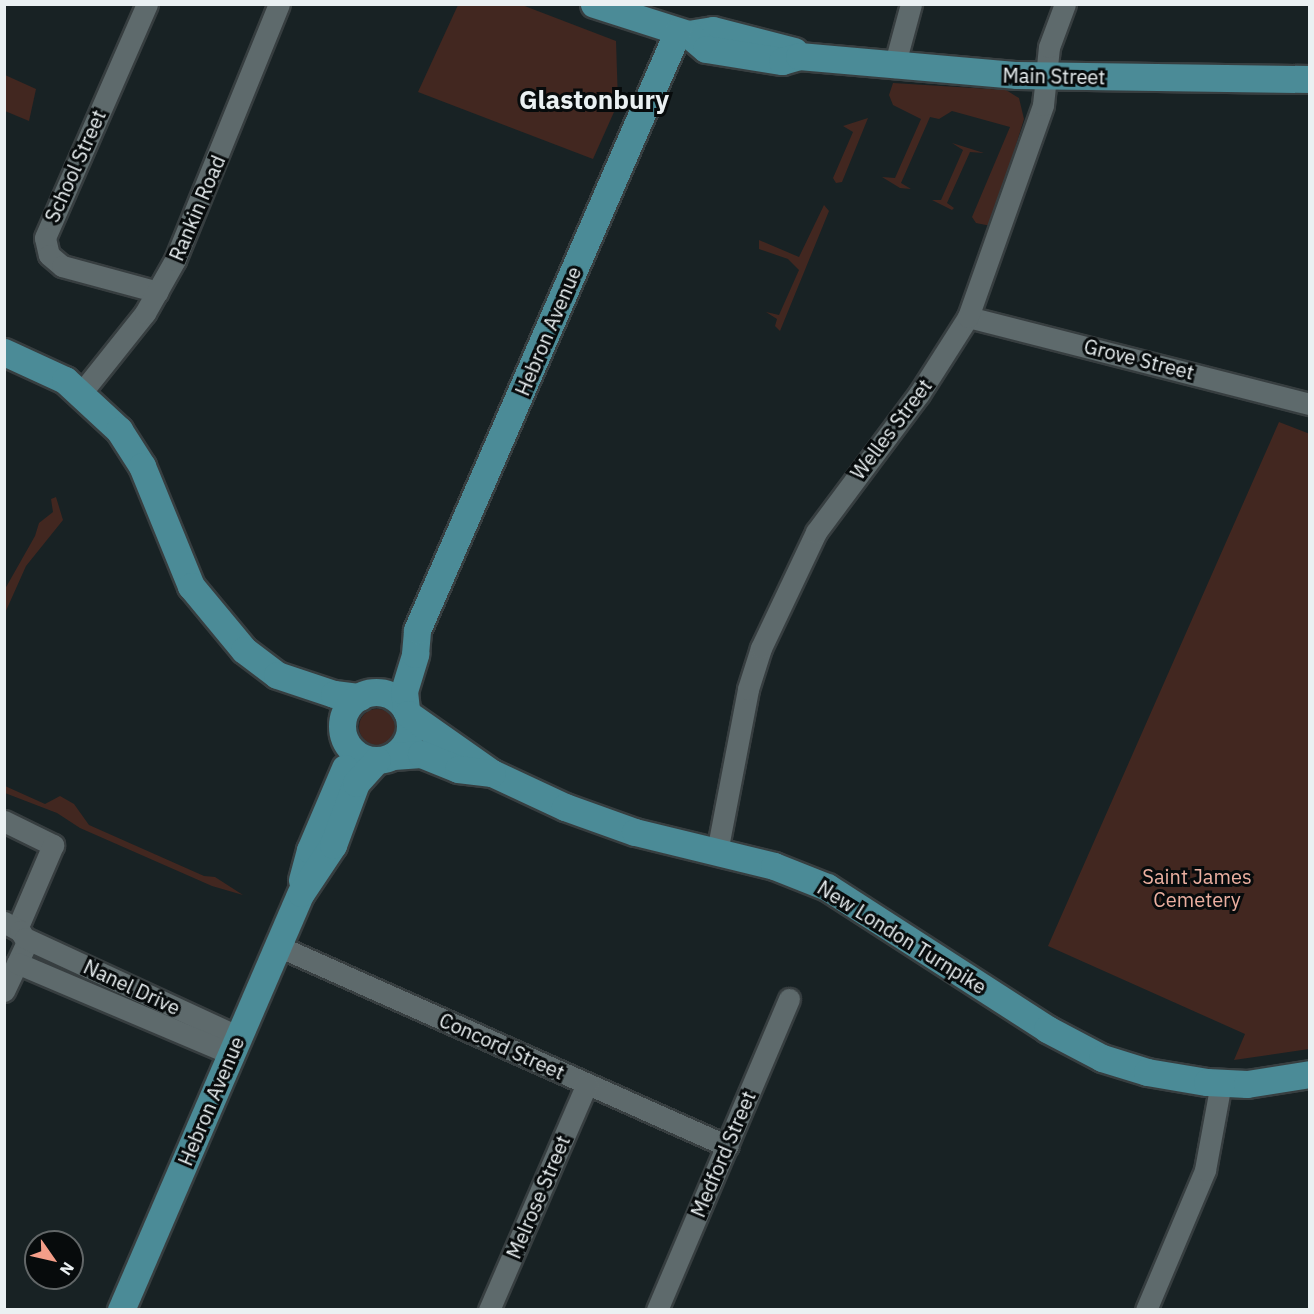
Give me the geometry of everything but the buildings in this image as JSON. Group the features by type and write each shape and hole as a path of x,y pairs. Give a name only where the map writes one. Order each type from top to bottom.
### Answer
{"main road":[{"name":"Main Street","path":"594,4 683,32 701,48 782,61 799,56 894,67 1048,76 1310,79"},
{"name":"Hebron Avenue","path":"407,712 404,691 415,654 417,630 683,32"},
{"path":"4,352 51,371 82,392 105,413 132,448 150,484 180,566 205,606 244,650 277,675 293,691 330,712 345,739 359,755 385,758 407,740 407,712 390,695 334,694 277,675"},
{"name":"Hebron Avenue","path":"364,695 386,678 399,649 417,630"},
{"path":"345,739 345,713 364,695"},
{"name":"New London Turnpike","path":"407,712 492,773 600,821 774,866 837,892 1025,1016 1091,1053 1147,1072 1221,1083 1269,1082 1310,1074"},
{"name":"Hebron Avenue","path":"301,892 310,850 343,775 345,739"},
{"name":"New London Turnpike","path":"385,758 421,754 458,770 492,773"},
{"name":"Hebron Avenue","path":"121,1310 301,892 336,838 356,783 385,758"}],"street":[{"name":"School Street","path":"147,4 48,227 48,252 62,266 158,292"},
{"name":"Rankin Road","path":"82,392 158,292 198,208 279,4"},
{"path":"894,67 911,4"},
{"name":"Welles Street","path":"717,852 748,689 796,568 830,510 919,394 968,317 1005,220 1042,105 1048,76 1049,47 1065,4"},
{"name":"Grove Street","path":"968,317 1310,404"},
{"path":"4,820 53,845 16,930 17,963 4,991"},
{"name":"Nanel Drive","path":"16,930 235,1046"},
{"name":"Concord Street","path":"278,946 726,1146"},
{"name":"Nanel Drive","path":"17,963 235,1046"},
{"name":"Medford Street","path":"657,1310 789,999"},
{"name":"Melrose Street","path":"489,1310 587,1083"},
{"path":"1146,1310 1205,1170 1221,1083"}],"green space":[{"path":"458,5 522,5 616,41 618,103 593,159 418,92"},
{"path":"5,75 36,89 29,121 5,111"},
{"path":"893,83 1006,90 1019,98 1024,119 991,226 976,223 972,217 1010,127 952,111 939,119 930,117 901,183 911,189 900,188 882,177 895,178 921,119 893,105 889,95"},
{"path":"868,118 842,182 836,183 833,178 853,132 843,126"},
{"path":"952,143 984,153 970,152 947,203 954,208 952,210 932,200 941,200 963,150"},
{"path":"824,205 829,211 780,331 775,326 777,319 766,312 779,315 799,270 788,259 759,249 759,240 799,257"},
{"name":"Saint James Cemetery","path":"1279,422 1310,434 1309,1049 1234,1060 1245,1034 1048,946"},
{"path":"56,497 63,520 26,566 5,613 5,589 35,536 39,523 53,512 51,499"},
{"path":"377,709 390,714 395,727 390,740 377,745 364,740 359,727 364,714"},
{"path":"5,786 45,804 60,796 74,804 89,825 204,876 215,877 243,895 212,886 80,828 57,813 5,793"}],"district":[{"name":"Glastonbury","path":"594,100"}]}
